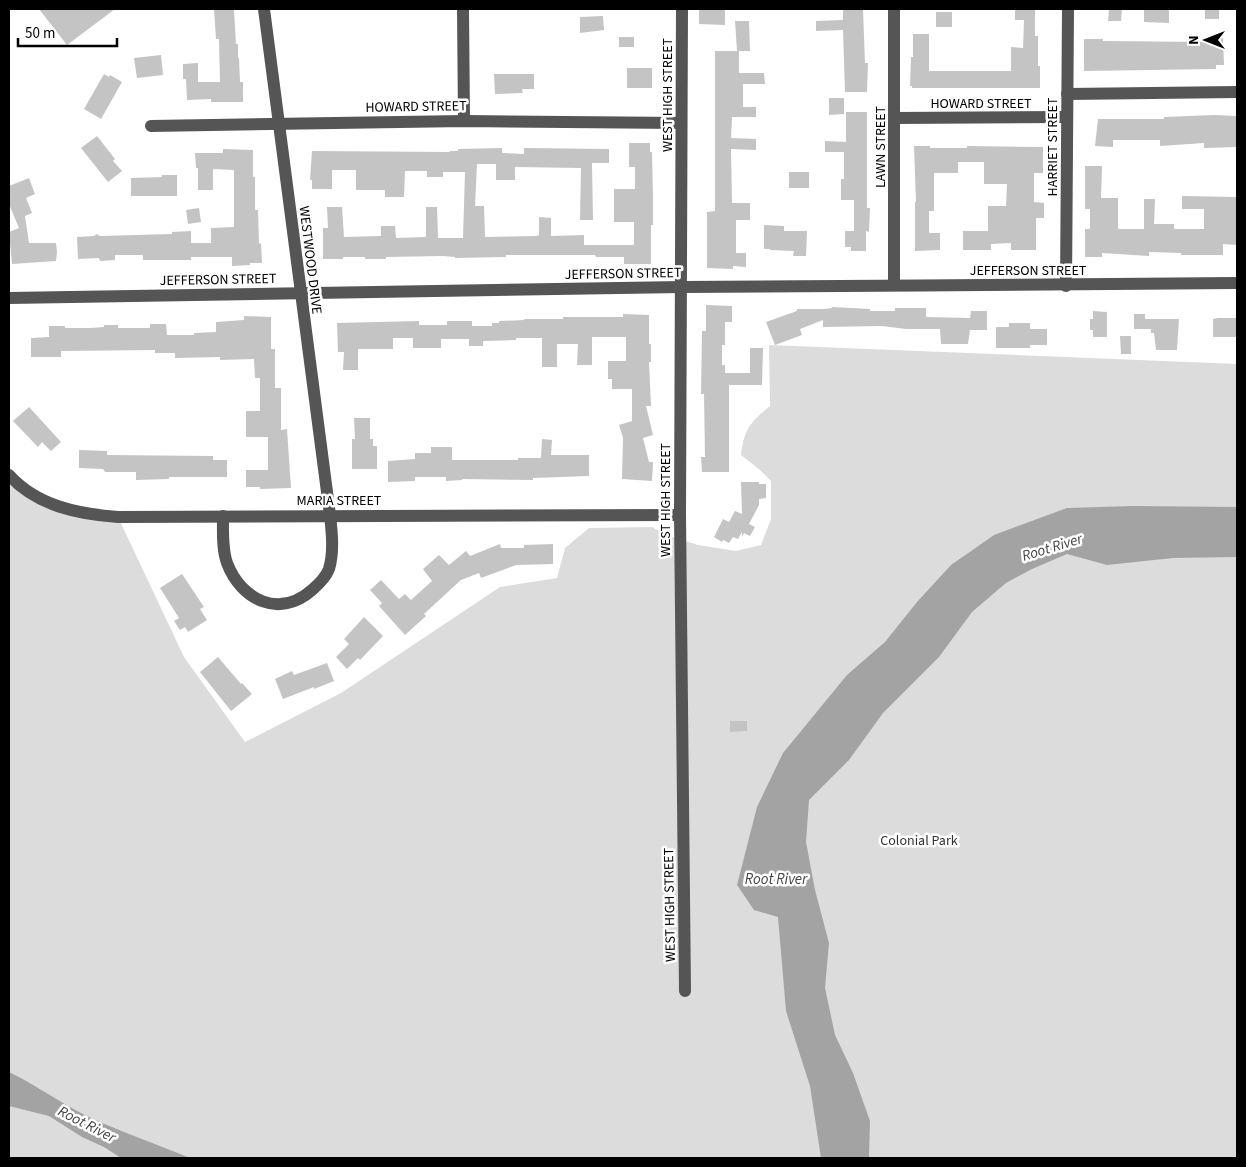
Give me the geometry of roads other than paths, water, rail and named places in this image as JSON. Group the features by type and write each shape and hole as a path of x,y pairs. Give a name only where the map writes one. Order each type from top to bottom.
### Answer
{"street":[{"name":"WESTWOOD DRIVE","path":"264,9 330,515"},
{"path":"463,9 464,120"},
{"name":"WEST HIGH STREET","path":"682,9 680,515 685,991"},
{"name":"LAWN STREET","path":"894,9 894,285"},
{"name":"HARRIET STREET","path":"1066,286 1068,9"},
{"path":"1067,94 1237,92"},
{"name":"HOWARD STREET","path":"895,118 1066,117"},
{"name":"HOWARD STREET","path":"151,126 464,120 681,123"},
{"name":"JEFFERSON STREET","path":"9,298 681,287 1066,286 1237,283"},
{"name":"MARIA STREET","path":"9,475 50,504 70,511 118,517 680,515"},
{"path":"223,516 226,562 233,574 249,595 259,600 281,605 302,598 321,582 328,570 332,547 330,515"}],"water":[{"name":"Root River","path":"1133,506 1237,507 1237,557 1173,558 1107,565 1067,554 1006,583 972,612 939,657 883,713 849,760 809,800 806,842 815,890 829,943 825,988 835,1035 853,1073 870,1121 869,1158 821,1158 810,1086 786,1011 778,917 754,910 737,885 757,807 783,753 847,675 885,642 917,602 951,565 994,535 1067,508"},
{"name":"Root River","path":"9,1072 83,1114 190,1158 121,1158 104,1147 82,1137 49,1116 9,1106"}],"park label":[{"name":"Colonial Park","path":"919,840"}]}
